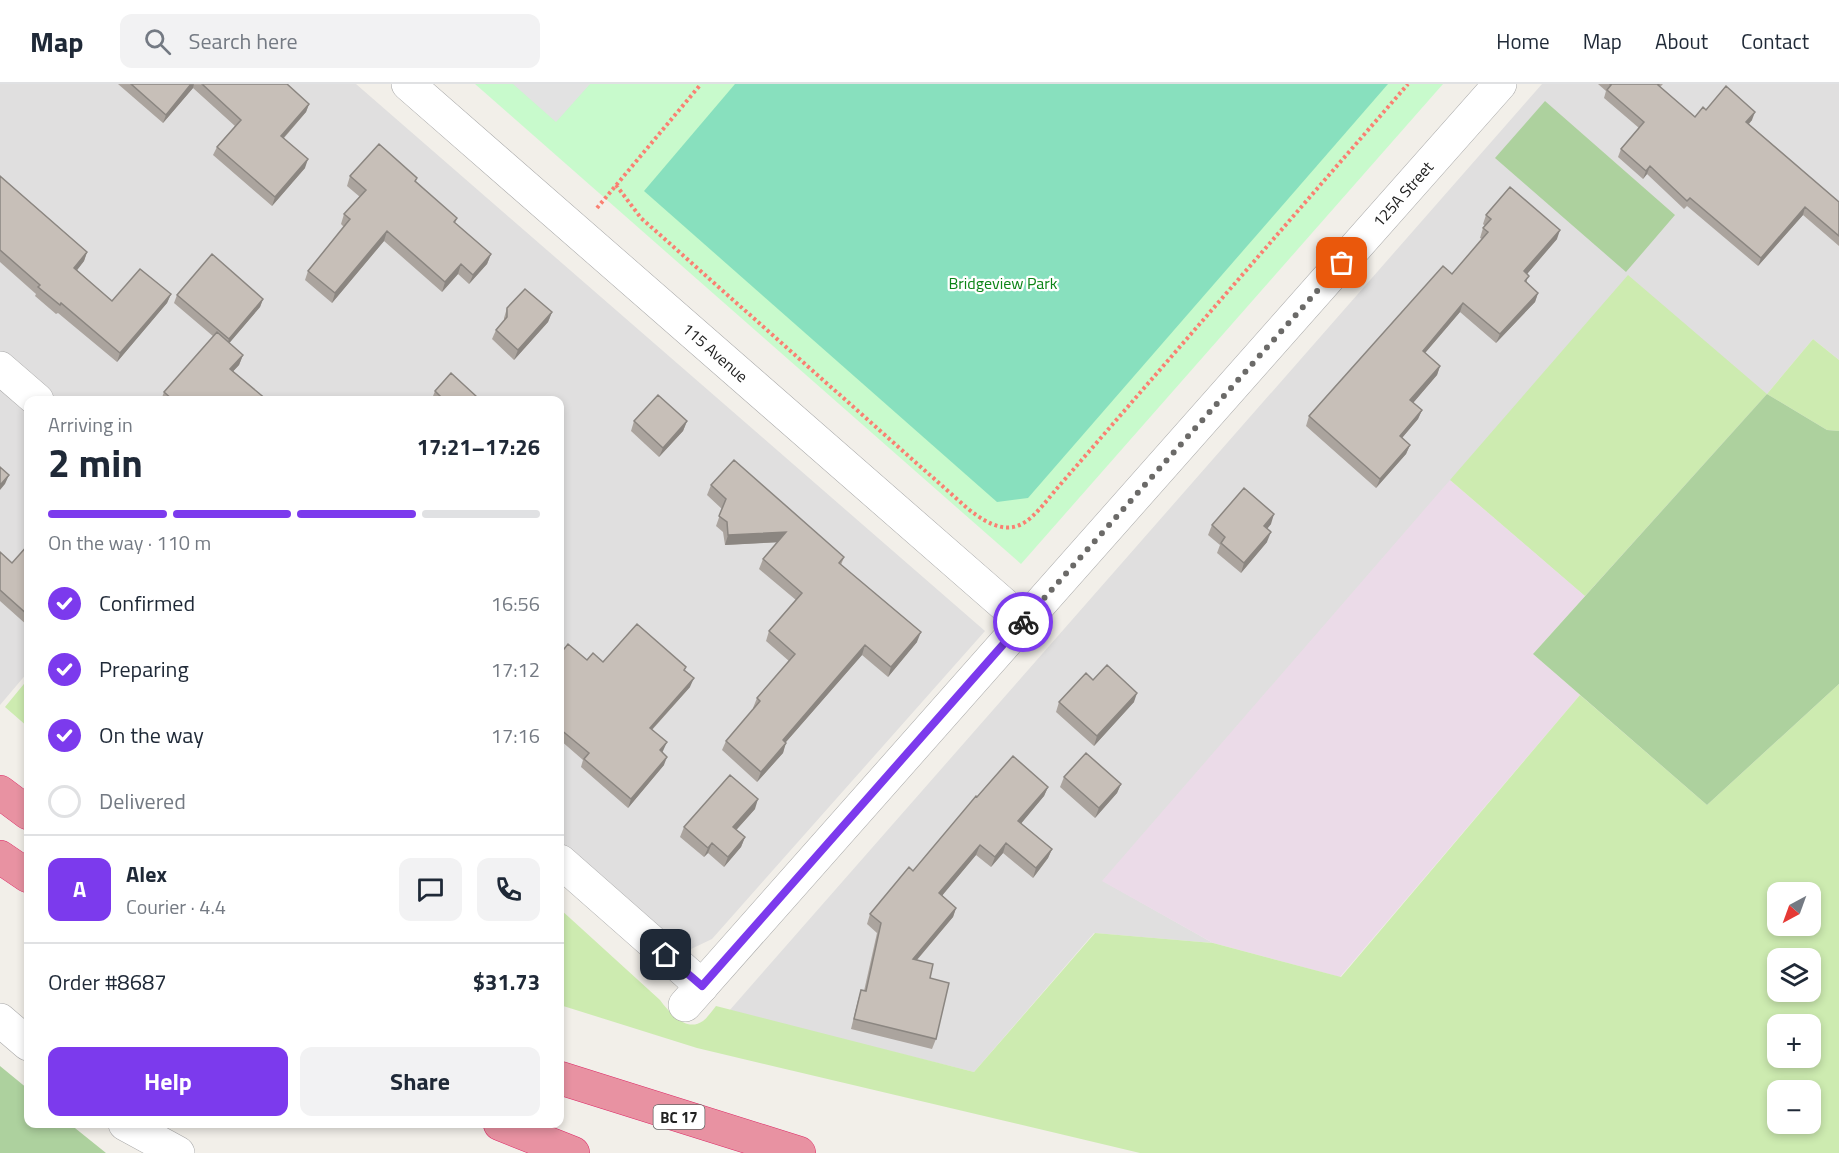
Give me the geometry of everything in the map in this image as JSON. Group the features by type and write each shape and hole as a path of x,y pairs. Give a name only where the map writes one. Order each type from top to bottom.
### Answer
{"highway":[{"path":"0,792 24,810"},
{"path":"0,857 24,873"},
{"name":"BC 17","path":"564,1079 799,1153"},
{"path":"510,1128 573,1153"}],"street":[{"name":"115 Avenue","path":"408,84 1024,622"},
{"name":"125A Street","path":"564,865 694,996 1500,84"},
{"path":"0,368 32,396"},
{"path":"0,1020 24,1041"},
{"path":"132,1128 178,1153"}],"path":[{"path":"701,84 616,185 641,218 949,492 978,517 1004,528 1017,528 1033,516 1408,84"}],"shaded area":[{"path":"0,84 356,84 985,631 712,939 689,950 651,923 564,845 564,396 24,396 24,677 0,705"},
{"path":"513,84 590,84 556,122"},
{"path":"1542,84 1839,84 1839,360 1813,339 1767,394 1585,596 1451,480 1103,881 1213,943 1094,933 974,1072 729,1011"},
{"path":"1450,480 1585,596 1533,654 1580,695 1340,977 1213,943 1102,881"}],"green space":[{"name":"Bridgeview Park","path":"475,84 1443,84 1021,564"},
{"name":"Bridgeview Park","path":"735,84 1388,84 1028,498 997,502 644,191"},
{"path":"1545,101 1675,215 1626,272 1495,158"},
{"path":"1628,275 1767,394 1585,596 1450,480"},
{"path":"1813,339 1839,360 1839,431 1827,430 1767,394"},
{"path":"1767,394 1827,430 1839,431 1839,684 1707,805 1533,654"},
{"path":"24,684 24,724 5,707"},
{"path":"1839,684 1839,1153 1140,1153 697,1048 564,1006 564,913 660,1000 678,1020 684,1023 697,1024 703,1021 716,1006 974,1072 1095,933 1213,943 1341,977 1580,695 1707,805"},
{"path":"0,1066 24,1086 24,1128 75,1128 106,1153 0,1153"}],"building":[{"path":"131,84 191,84 166,115"},
{"path":"202,84 287,84 309,104 281,136 308,159 275,197 217,147 241,120"},
{"path":"1610,84 1659,84 1695,117 1703,107 1706,110 1726,86 1755,112 1746,122 1839,202 1839,236 1805,207 1761,258 1690,198 1687,201 1650,166 1646,171 1621,149 1644,122 1607,90"},
{"path":"379,144 417,178 415,181 457,218 454,222 491,254 473,275 461,264 445,282 387,231 335,293 308,271 350,219 344,214 366,190 350,176"},
{"path":"0,176 87,252 74,268 112,301 140,269 171,294 120,353 61,303 60,305 38,287 40,285 0,250"},
{"path":"1510,187 1560,230 1524,271 1529,276 1525,281 1538,293 1500,334 1463,303 1423,351 1440,366 1410,400 1422,410 1400,436 1410,445 1380,479 1309,416 1443,266 1452,274 1488,232 1483,228 1491,219 1486,215"},
{"path":"212,254 263,299 229,339 177,295"},
{"path":"525,289 552,312 518,350 496,330 507,317 507,308"},
{"path":"217,332 243,355 230,369 262,396 168,396 164,392"},
{"path":"451,373 476,396 440,396 435,391"},
{"path":"658,395 687,421 663,448 634,421"},
{"path":"734,460 844,557 839,563 921,632 891,667 865,645 783,740 786,743 761,772 726,741 760,701 757,698 795,654 769,631 802,593 763,559 786,532 728,535 727,522 719,516 726,499 711,485"},
{"path":"0,467 9,475 0,485"},
{"path":"1244,488 1274,514 1264,526 1271,532 1244,563 1221,543 1225,537 1212,525"},
{"path":"24,550 24,611 0,590 0,552 12,563"},
{"path":"637,624 686,667 684,670 694,678 650,728 667,742 660,750 667,757 631,799 584,759 589,753 564,732 564,649 568,644 587,660 593,653 603,662"},
{"path":"1107,665 1137,693 1097,736 1059,702 1086,673 1093,680"},
{"path":"1086,753 1121,784 1099,808 1064,777"},
{"path":"1013,756 1048,787 1018,821 1052,849 1036,868 1006,843 995,857 980,845 939,893 956,908 913,959 933,964 930,978 949,983 936,1039 854,1019 861,990 866,991 881,923 870,914 909,867 913,871"},
{"path":"730,775 758,799 733,827 745,837 728,857 712,843 708,848 684,827"}],"way so far":[{"path":"1023,622 1342,263"}],"route":[{"path":"666,955 702,986 1023,622"}]}
